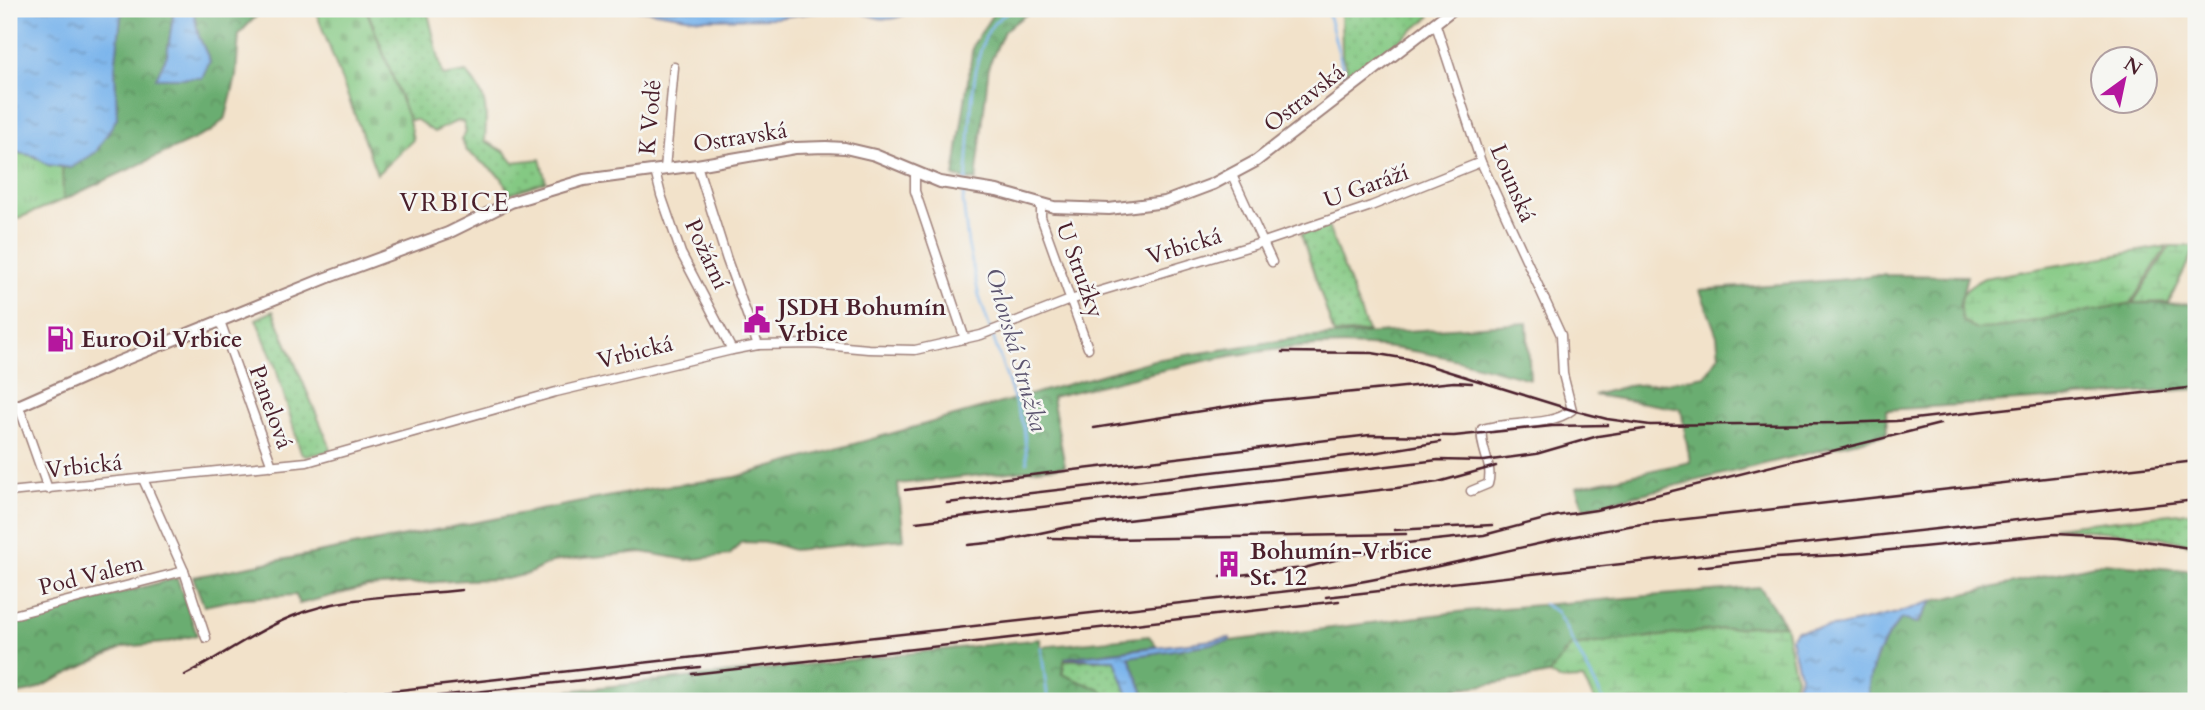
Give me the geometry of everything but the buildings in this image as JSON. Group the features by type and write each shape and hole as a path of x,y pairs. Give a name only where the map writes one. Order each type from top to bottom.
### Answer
{"main road":[{"name":"Ostravská","path":"14,407 326,278 426,242 531,195 584,180 697,165 795,148 826,147 876,155 915,174 1041,205 1088,210 1148,206 1189,194 1232,175 1270,151 1453,9"}],"street":[{"name":"Lounská","path":"1435,22 1481,162 1560,335 1563,374 1572,410 1562,418 1495,425 1482,429 1490,475 1488,484 1471,491"},
{"name":"K Vodě","path":"660,170 674,67"},
{"name":"U Garáží","path":"1264,242 1371,206 1481,162"},
{"name":"Požární","path":"697,165 758,345"},
{"name":"Požární","path":"660,170 661,195 681,253 732,350"},
{"path":"915,174 915,191 965,339"},
{"path":"1232,175 1272,262"},
{"name":"U Stružky","path":"1041,205 1041,218 1088,348"},
{"name":"Vrbická","path":"9,492 307,462 580,385 758,345 813,344 915,349 981,335 1070,299 1264,242"},
{"name":"Panelová","path":"220,321 272,466"},
{"path":"14,407 48,489"},
{"path":"143,479 184,571 205,638"},
{"name":"Pod Valem","path":"9,616 184,571"}],"green space":[{"path":"122,9 174,9 167,55 157,78 202,78 210,61 199,37 193,9 263,9 239,34 236,77 226,117 212,131 63,200 62,167 71,168 117,118 115,68"},
{"path":"315,9 366,9 409,120 413,140 377,174"},
{"path":"367,9 427,9 443,76 466,72 479,89 486,112 485,141 505,152 513,162 540,159 546,181 509,194 502,178 467,151 461,140 466,132 463,122 457,121 434,132 417,120 409,120"},
{"path":"996,9 1033,9 1004,31 989,65 976,181 954,177 973,45"},
{"path":"1341,9 1426,9 1430,17 1350,78 1342,56"},
{"path":"9,151 34,156 48,165 62,167 63,200 9,222"},
{"path":"1327,224 1368,332 1334,334 1301,234"},
{"path":"2167,246 2131,303 1995,328 1976,329 1963,321 1963,295 1984,278"},
{"path":"2170,246 2196,246 2169,302 2133,303"},
{"path":"1874,275 1967,276 1959,307 1995,328 2131,303 2196,304 2196,389 1886,410 1887,434 1584,508 1576,487 1690,462 1681,409 1594,395 1627,386 1705,376 1719,355 1717,336 1700,290"},
{"path":"273,311 330,451 307,456 301,453 275,365 256,319"},
{"path":"1527,323 1530,379 1409,350 1328,345 1208,360 1052,397 1065,466 898,484 904,539 793,550 771,543 741,542 730,555 687,560 642,552 575,559 552,562 528,574 506,579 367,587 299,604 296,595 243,598 204,606 193,577 654,488 736,477 1154,360 1298,338"},
{"path":"2196,511 2196,546 2157,536 2053,527"},
{"path":"2103,563 2196,571 2196,701 1868,701 1870,678 1877,657 1901,618 1918,623 1933,601"},
{"path":"177,578 197,635 164,643 124,647 32,691 9,695 9,623"},
{"path":"1760,587 1785,625 1752,626 1571,646 1549,674 1449,690 1298,700 1147,701 1129,657 1230,641 1466,611"},
{"path":"1785,625 1796,678 1789,701 1595,701 1583,679 1559,680 1549,674 1571,646 1752,626"},
{"path":"1149,636 1157,646 1065,658 1062,674 1101,690 1113,701 476,701 1040,639 1041,647"},
{"path":"1065,660 1115,660 1130,701 1113,701 1062,674"}],"water":[{"path":"9,9 122,9 115,68 117,118 96,152 71,168 48,165 34,156 9,151"},
{"path":"174,9 193,9 199,37 210,61 202,78 156,78 167,55"},
{"path":"636,9 836,9 777,18 700,19"},
{"path":"851,9 913,9 898,17 883,19"},
{"path":"1933,601 1917,623 1901,619 1887,637 1873,667 1868,701 1792,701 1800,676 1791,638 1796,631 1841,626 1897,613"},
{"path":"1230,638 1230,641 1129,657 1147,701 1130,701 1115,660 1065,658"}],"waterway":[{"name":"Orlovská Stružka","path":"966,181 972,97 980,53 995,22 1012,9"},
{"path":"1327,9 1345,77"},
{"name":"Orlovská Stružka","path":"965,188 963,201 968,244 979,296 1024,428 1027,462"},
{"path":"1543,604 1557,612 1604,701"},
{"name":"Orlovská Stružka","path":"1041,647 1048,701"}],"railway":[{"path":"1282,352 1372,353 1408,359 1572,410 1607,419 1650,425 1896,421 2196,387"},
{"path":"1094,428 1264,401 1454,382 1472,383"},
{"path":"1221,577 1304,568 1397,544 1484,535 1556,516 1596,510 1940,424"},
{"path":"905,490 1370,435 1454,436 1552,426 1608,425"},
{"path":"916,522 1438,460 1484,461 1536,454 1598,436 1644,429"},
{"path":"947,503 1373,453 1440,442"},
{"path":"301,701 1342,585 1642,524 2196,461"},
{"path":"998,542 1068,527 1438,482 1496,466"},
{"path":"1326,597 2196,500"},
{"path":"1394,530 1492,525"},
{"path":"1049,538 1406,534"},
{"path":"1698,567 2055,534 2118,537 2196,549"},
{"path":"968,545 1007,541"},
{"path":"185,675 265,629 313,609 376,597 462,590"},
{"path":"692,674 1339,601"},
{"path":"394,701 700,667"}],"place":[{"name":"JSDH Bohumín Vrbice","path":"757,320"},
{"name":"EuroOil Vrbice","path":"60,339"},
{"name":"Bohumín-Vrbice St. 12","path":"1229,564"}],"district":[{"name":"VRBICE","path":"455,202"}]}
